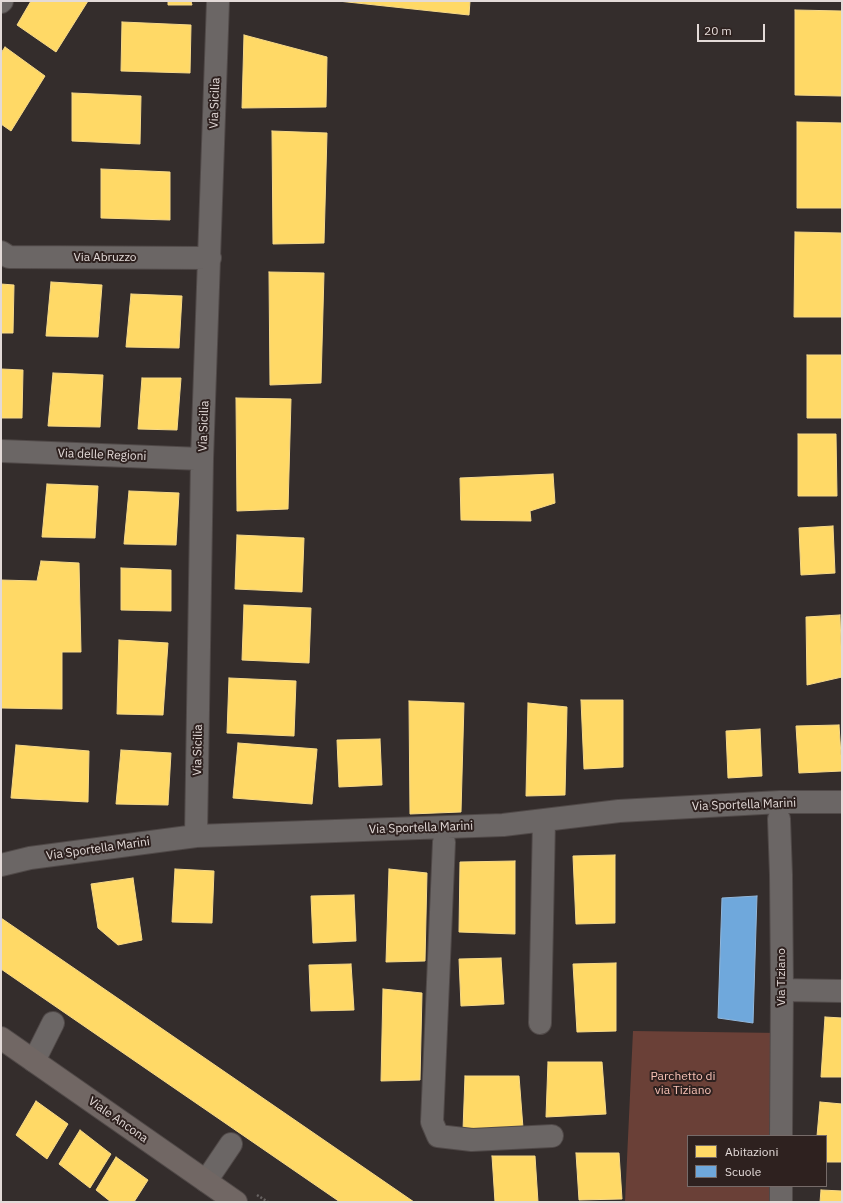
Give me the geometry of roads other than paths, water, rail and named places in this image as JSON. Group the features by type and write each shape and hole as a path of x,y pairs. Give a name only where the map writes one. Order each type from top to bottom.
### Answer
{"main road":[{"name":"Viale Ancona","path":"1,1038 236,1202"}],"street":[{"name":"Via Sicilia","path":"196,836 202,459 221,6"},
{"name":"Via Abruzzo","path":"1,252 9,257 210,258"},
{"name":"Via delle Regioni","path":"1,452 202,459"},
{"name":"Via Sportella Marini","path":"1,865 30,858 196,836 503,825 619,811 780,802 842,802"},
{"name":"Via Tiziano","path":"779,819 782,990 781,1135"},
{"path":"540,1023 544,820"},
{"path":"444,842 432,1122 438,1136 472,1140 552,1136"},
{"path":"782,990 842,991"},
{"path":"34,1061 53,1023"},
{"path":"206,1181 231,1144"},
{"path":"781,1187 781,1202"}],"park label":[{"name":"Parchetto di via Tiziano","path":"683,1084"}]}
